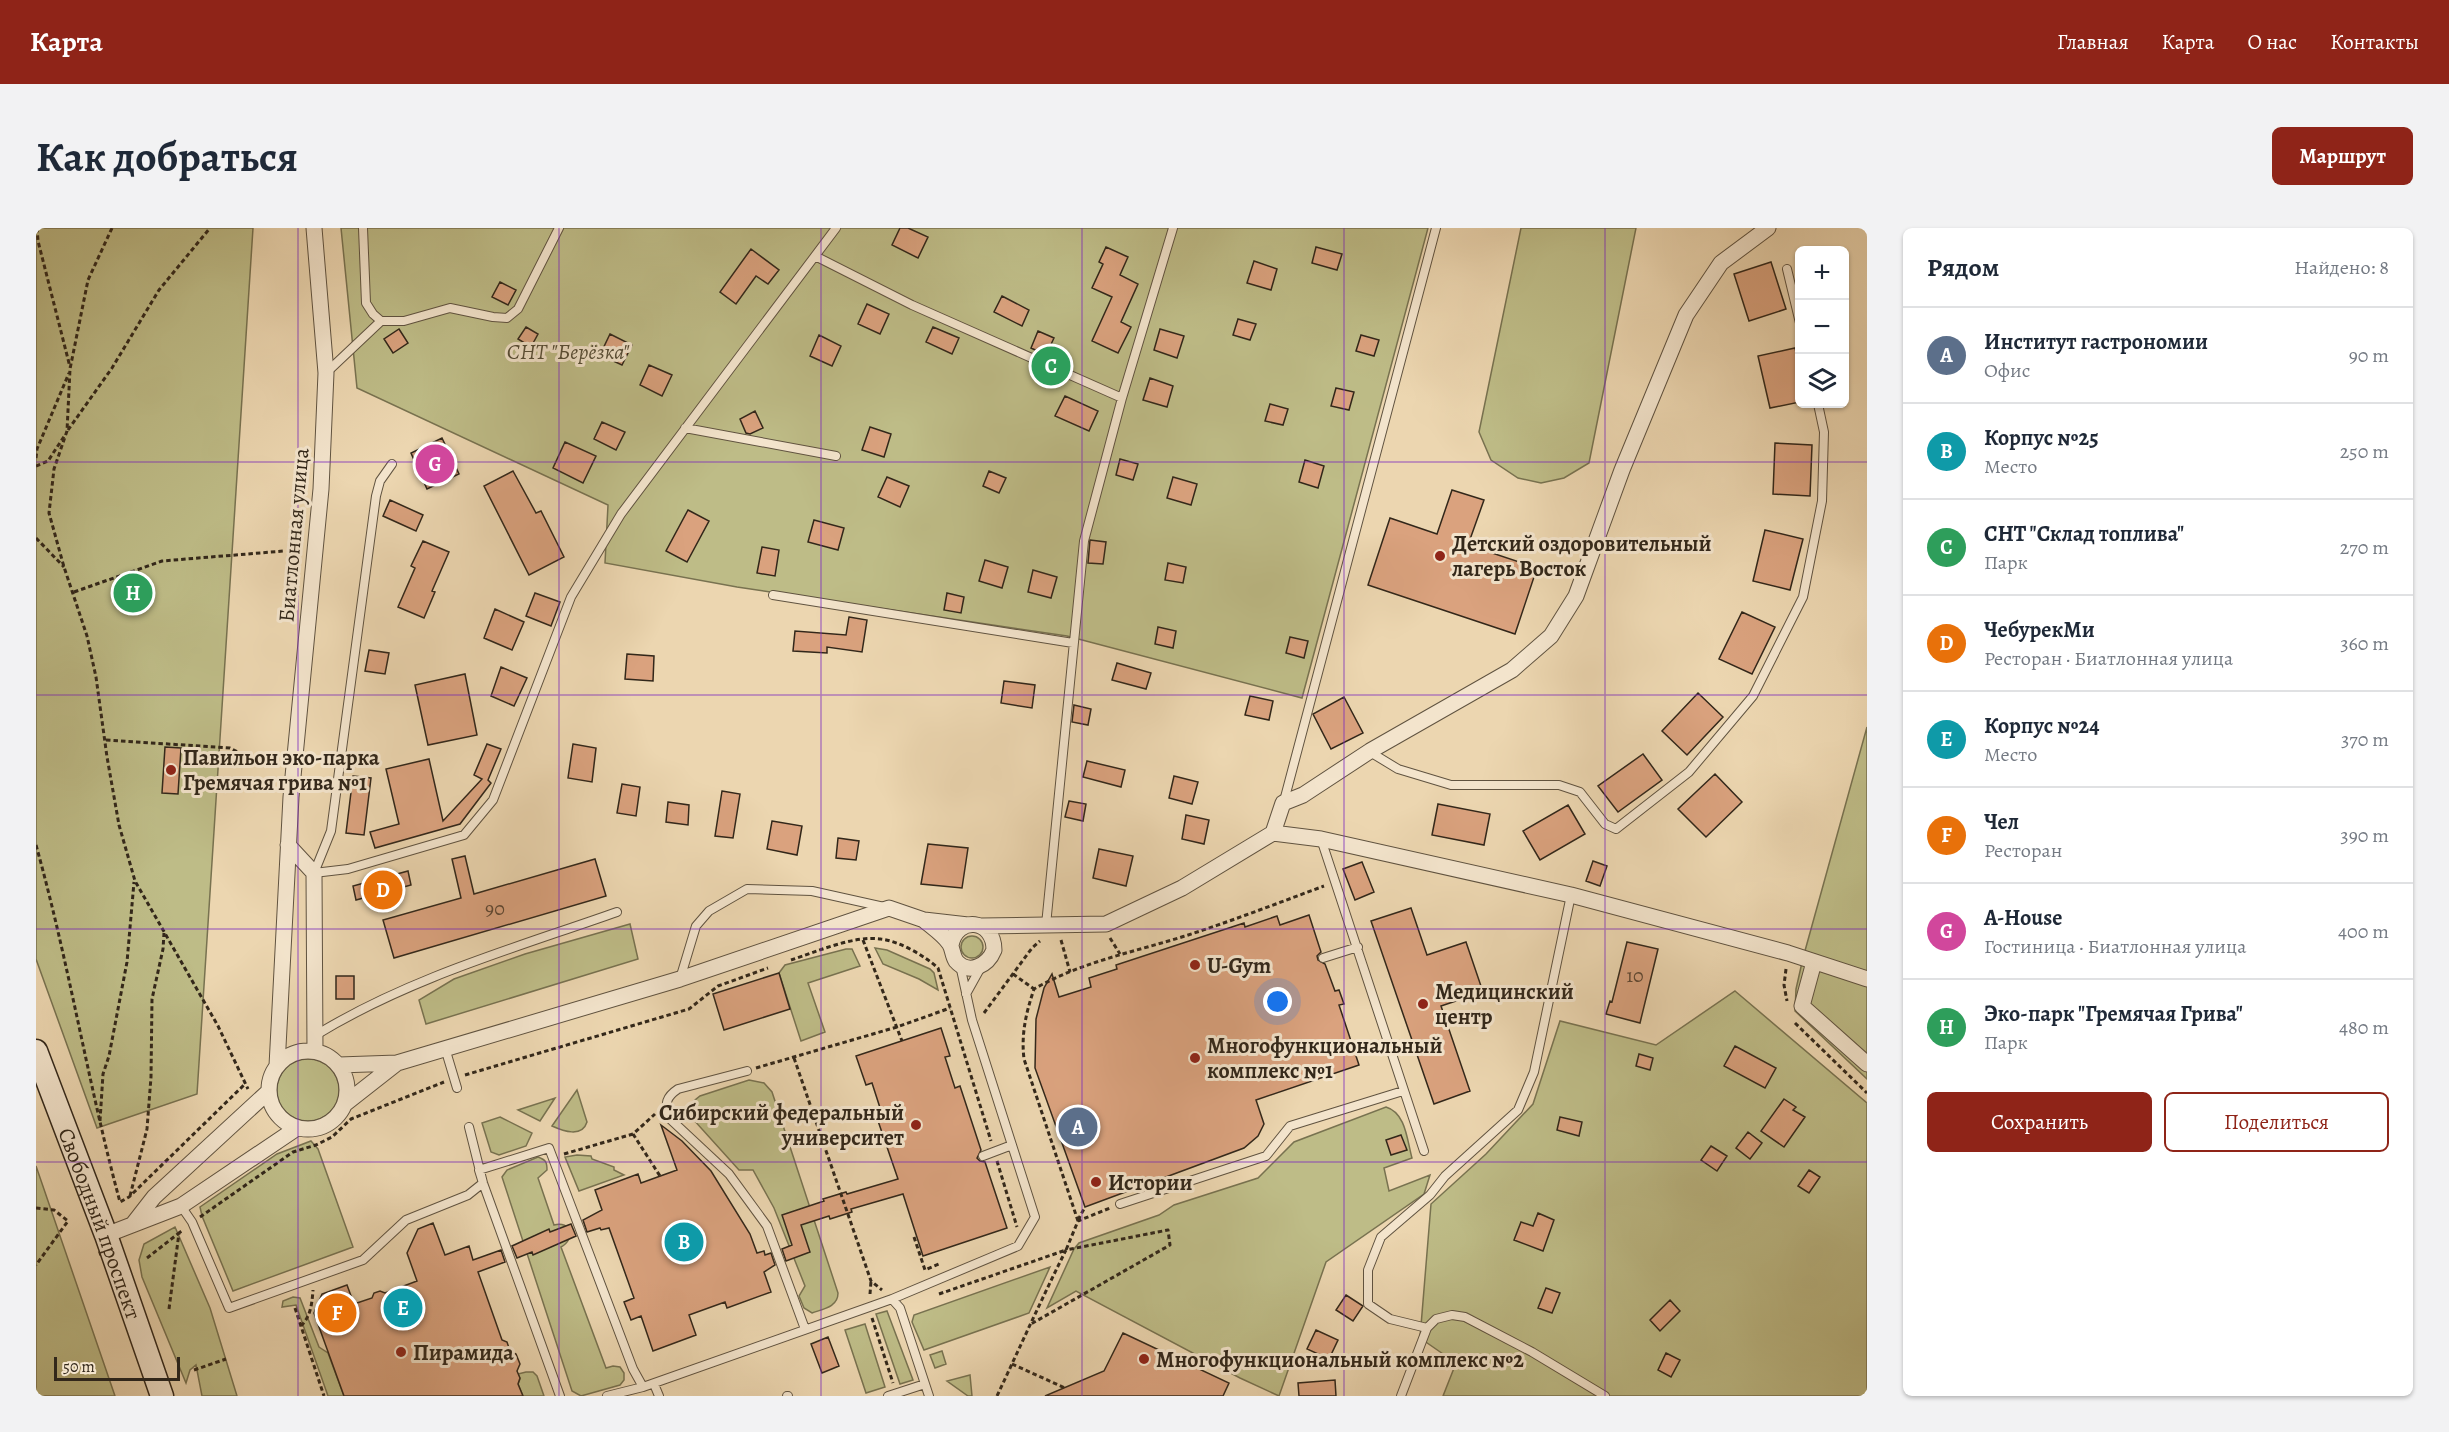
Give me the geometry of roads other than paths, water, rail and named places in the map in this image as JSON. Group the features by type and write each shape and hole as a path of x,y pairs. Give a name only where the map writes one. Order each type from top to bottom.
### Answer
{"main road":[{"name":"Свободный проспект","path":"36,1051 106,1235 162,1396"}],"street":[{"name":"Биатлонная улица","path":"277,1066 288,845 321,489 326,373 314,228"},
{"path":"1274,832 1283,802 1303,795 1370,751 1512,670 1551,636 1576,596 1622,470 1686,315 1721,263 1768,228"},
{"path":"339,1065 397,1063 680,979 889,908 924,920 974,926 1106,924 1182,888 1274,832 1321,839 1571,895 1814,962 1867,979"},
{"path":"288,845 314,873 315,1051"},
{"path":"924,920 951,945"},
{"path":"994,950 992,935 974,926 956,932 951,945 954,958 959,964 973,968 981,967 987,963 994,950 1023,927"},
{"path":"1814,962 1802,1006 1867,1065"},
{"path":"346,1103 348,1090 339,1065 315,1051 294,1053 277,1066 271,1078 268,1092 271,1104 278,1116 287,1124 311,1130 322,1128 332,1122 346,1103 397,1063"},
{"path":"133,1224 154,1197 268,1092"},
{"path":"106,1235 182,1206 297,1128"}],"lane":[{"path":"363,228 366,303 381,321 404,321 450,308 507,318 518,309 559,228"},
{"path":"392,464 380,481 376,496 332,831 314,873 348,869 464,835 493,800 571,597 621,514 836,228"},
{"path":"1046,925 1084,541 1122,398 1173,228"},
{"path":"1283,802 1436,228"},
{"path":"815,256 912,305 1122,398"},
{"path":"1787,269 1795,302"},
{"path":"326,373 381,321"},
{"path":"1370,751 1398,769 1451,785 1559,785 1580,792 1605,824 1616,829 1689,772 1753,696 1803,597 1822,501 1824,432 1819,408"},
{"path":"685,428 836,456"},
{"path":"773,595 1073,643"},
{"path":"1321,839 1424,1151"},
{"path":"680,979 696,926 709,911 747,889 812,891 889,908"},
{"path":"1427,1328 1390,1319 1368,1305 1368,1270 1381,1237 1430,1195 1445,1176 1518,1110 1534,1072 1571,895"},
{"path":"316,1035 340,1020 432,977 617,912"},
{"path":"1323,958 1358,946"},
{"path":"607,1396 654,1384 868,1305 892,1299 1018,1246 1035,1217 972,1020 959,964"},
{"path":"966,994 981,967"},
{"path":"445,1048 457,1088"},
{"path":"747,1071 678,1089 669,1095 665,1104 668,1117 729,1174 767,1226 805,1329"},
{"path":"1120,1204 1266,1156 1290,1126 1403,1091"},
{"path":"469,1127 483,1183 560,1396"},
{"path":"983,1156 1012,1145"},
{"path":"479,1170 549,1148 633,1369 643,1386"},
{"path":"182,1206 192,1222 229,1308 363,1260 406,1220 468,1196 483,1183"},
{"path":"892,1299 900,1308 929,1396"},
{"path":"1401,1396 1427,1328 1436,1319 1452,1315 1465,1317 1532,1352 1605,1396"},
{"path":"654,1384 659,1396"},
{"path":"893,1395 926,1384"}],"place":[{"name":"СНТ \"Склад топлива\"","path":"1051,366"},
{"name":"A-House","path":"435,464"},
{"name":"Детский оздоровительный лагерь Восток","path":"1440,556"},
{"name":"Эко-парк \"Гремячая Грива\"","path":"133,593"},
{"name":"Павильон эко-парка Гремячая грива №1","path":"171,770"},
{"name":"ЧебурекМи","path":"383,890"},
{"name":"U-Gym","path":"1195,965"},
{"name":"Медицинский центр","path":"1423,1004"},
{"name":"Многофункциональный комплекс №1","path":"1195,1058"},
{"name":"Сибирский федеральный университет","path":"916,1125"},
{"name":"Институт гастрономии","path":"1078,1127"},
{"name":"Истории","path":"1096,1182"},
{"name":"Корпус №25","path":"684,1242"},
{"name":"Корпус №24","path":"403,1308"},
{"name":"Чел","path":"337,1313"},
{"name":"Пирамида","path":"401,1352"},
{"name":"Многофункциональный комплекс №2","path":"1144,1359"}],"park label":[{"name":"СНТ \"Берёзка\"","path":"568,351"}]}
